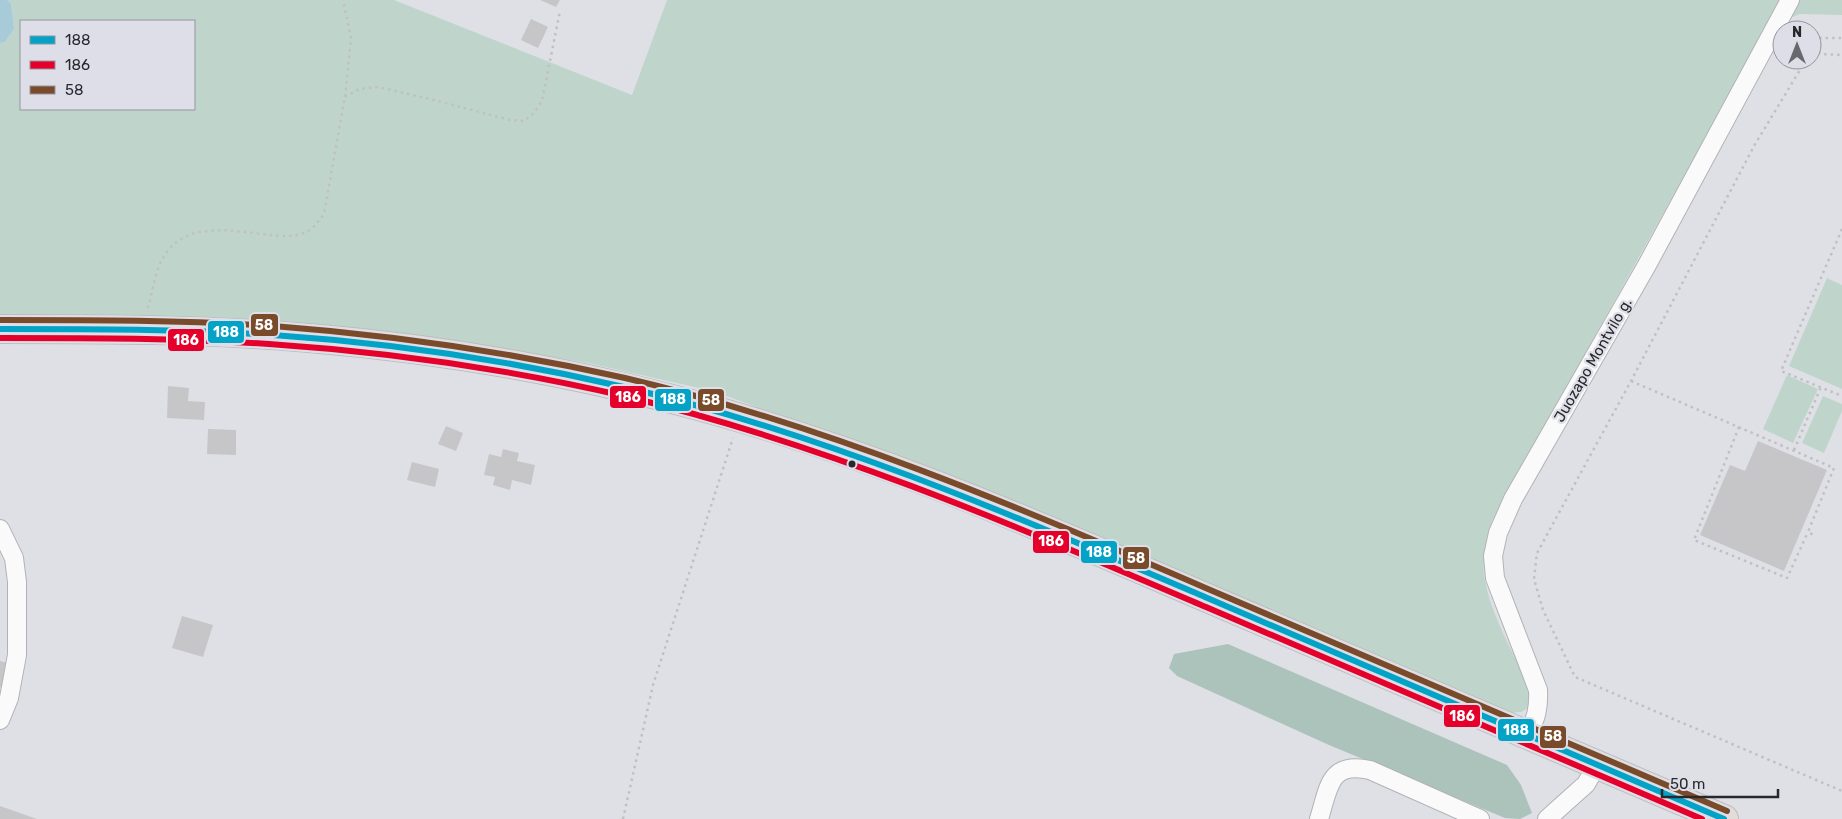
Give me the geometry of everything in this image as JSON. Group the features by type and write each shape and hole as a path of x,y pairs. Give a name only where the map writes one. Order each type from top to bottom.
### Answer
{"main road":[{"path":"0,329 146,329 310,338 407,349 583,378 740,417 880,463 1008,512 1724,819"}],"street":[{"name":"Juozapo Montvilo g.","path":"1528,735 1539,708 1538,690 1495,578 1493,556 1498,533 1513,499 1647,265 1790,0"},
{"path":"0,529 14,558 17,582 17,655 10,698 0,720"},
{"path":"1547,819 1586,784 1598,765"},
{"path":"1319,819 1336,774 1345,769 1357,767 1370,770 1480,819"}],"path":[{"path":"146,329 148,309 162,260 173,245 188,234 211,230 286,236 301,234 315,226 324,214 345,97 351,38 343,0"},
{"path":"345,97 359,89 378,88 430,99 510,120 524,121 534,113 542,101 560,11"},
{"path":"1822,38 1842,38"},
{"path":"1822,54 1842,55"},
{"path":"1800,70 1754,146 1631,381 1536,553 1534,579 1542,610 1575,677 1842,791"},
{"path":"1842,229 1782,370 1842,396"},
{"path":"1631,381 1739,427 1834,468 1788,578 1694,540 1739,427"},
{"path":"1794,451 1821,387"},
{"path":"623,819 653,685 740,417"},
{"path":"1808,532 1814,535"}],"green space":[{"path":"7,0 394,0 632,95 667,0 1842,0 1842,15 1800,14 1785,20 1772,20 1772,25 1767,27 1492,521 1484,561 1486,587 1502,630 1528,684 1530,699 1528,708 1521,712 1510,713 850,440 712,391 588,363 482,345 342,327 181,316 0,316 0,43 5,42 14,29 11,3"},
{"path":"1827,278 1842,285 1842,389 1789,366"},
{"path":"1787,375 1818,389 1793,443 1763,429"},
{"path":"1823,396 1842,404 1842,411 1824,453 1802,443"},
{"path":"1228,644 1507,765 1521,785 1532,813 1520,819 1505,818 1329,745 1177,676 1169,668 1174,654"}],"water":[{"path":"0,0 7,0 11,3 14,29 5,42 0,43"}],"building":[{"path":"540,0 560,0 556,7"},
{"path":"531,19 548,27 538,48 521,40"},
{"path":"168,386 189,388 188,401 205,402 204,420 167,418"},
{"path":"446,426 463,433 456,451 438,444"},
{"path":"208,429 236,430 236,455 207,454"},
{"path":"1758,441 1827,470 1784,571 1700,535 1730,465 1745,471"},
{"path":"503,449 519,453 517,461 535,465 531,485 512,480 510,490 493,485 495,477 484,475 489,454 501,457"},
{"path":"412,462 439,469 435,487 407,480"},
{"path":"182,616 213,625 203,657 172,648"},
{"path":"0,661 10,664 3,688 0,687"},
{"path":"0,806 37,819 0,819"}],"transit line":[{"name":"58","path":"0,320 103,320 205,323 273,326 362,334 538,360 625,378 700,397 775,419 921,470 1065,528 1727,811"},
{"name":"188","path":"0,329 102,329 317,338 493,361 580,377 699,406 773,428 846,453 991,507 1724,819"},
{"name":"186","path":"0,338 202,341 314,347 359,352 448,363 580,386 699,416 847,462 992,517 1702,819"}]}
